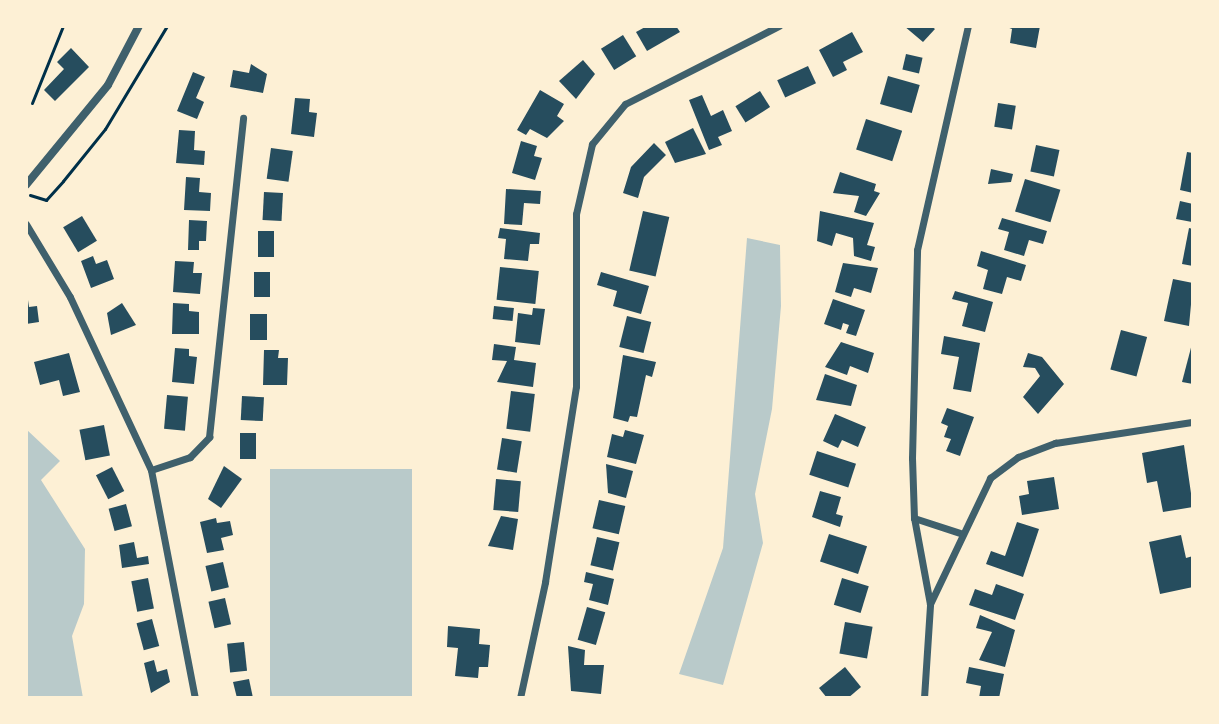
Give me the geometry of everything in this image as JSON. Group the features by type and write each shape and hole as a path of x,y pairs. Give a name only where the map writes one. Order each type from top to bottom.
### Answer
{"street":[{"path":"26,185 108,85 139,26"},
{"path":"520,698 545,582 576,386 576,214 592,144 625,104 779,26"},
{"path":"924,698 930,604 914,518 917,250 968,26"},
{"path":"151,470 190,457 209,437 243,118"},
{"path":"26,224 70,297 151,470 195,698"},
{"path":"930,604 960,533 990,478 1018,457 1055,443 1193,422"},
{"path":"914,518 960,533"}],"path":[{"path":"32,103 63,26"},
{"path":"26,194 46,200 63,181 113,117 167,26"}],"shaded area":[{"path":"747,238 780,245 781,306 772,409 755,494 763,543 723,685 679,674 723,548"},
{"path":"26,429 60,461 41,480 85,549 84,604 72,636 83,698 26,698"},
{"path":"270,469 412,469 412,698 270,698"}],"building":[{"path":"647,26 676,26 680,32 647,51 636,32"},
{"path":"904,26 931,26 935,29 923,42"},
{"path":"1004,26 1040,26 1036,48 1010,43 1012,29"},
{"path":"852,32 863,52 843,62 847,70 833,77 819,50"},
{"path":"623,35 636,56 614,70 601,49"},
{"path":"71,48 89,67 55,101 44,90 64,69 57,62"},
{"path":"906,54 923,58 919,73 902,70"},
{"path":"583,60 595,74 576,99 559,81"},
{"path":"251,64 267,74 263,93 230,87 233,70 249,73"},
{"path":"808,66 816,83 785,98 777,80"},
{"path":"193,72 205,77 196,98 204,102 197,119 177,111"},
{"path":"888,76 920,85 912,113 880,104"},
{"path":"540,90 564,104 557,116 564,121 547,138 530,129 526,135 517,130"},
{"path":"760,91 770,107 745,122 735,106"},
{"path":"702,95 711,116 723,110 732,131 718,137 722,145 709,150 689,100"},
{"path":"295,98 310,99 309,112 317,113 314,137 291,134"},
{"path":"998,103 1016,106 1012,130 994,127"},
{"path":"866,119 902,131 892,161 856,149"},
{"path":"693,128 706,154 675,163 665,142"},
{"path":"179,130 195,131 194,150 205,151 204,165 176,163"},
{"path":"521,141 537,146 534,156 542,158 535,180 512,173"},
{"path":"654,143 666,155 644,177 638,198 623,193 631,167"},
{"path":"1036,145 1059,150 1054,176 1030,171"},
{"path":"271,148 293,151 288,182 267,179"},
{"path":"1187,152 1193,153 1193,193 1180,190"},
{"path":"991,169 1013,174 1011,182 988,184"},
{"path":"840,172 876,184 874,191 880,193 866,216 854,212 859,196 833,193"},
{"path":"186,177 200,178 199,192 211,193 210,211 184,210"},
{"path":"1025,179 1060,190 1050,222 1015,212"},
{"path":"506,189 541,191 540,204 524,203 522,225 504,224"},
{"path":"264,192 283,193 282,221 263,220"},
{"path":"1180,201 1193,204 1192,222 1176,219"},
{"path":"643,211 669,217 656,277 629,270"},
{"path":"820,211 874,223 867,245 875,247 871,261 854,256 853,238 836,233 832,246 817,241"},
{"path":"82,216 97,241 78,252 63,227"},
{"path":"1002,218 1047,231 1043,244 1029,240 1024,256 1004,250 1009,232 998,229"},
{"path":"189,220 207,221 206,241 199,241 199,250 188,250"},
{"path":"500,228 540,233 539,244 530,244 528,261 504,259 506,239 498,238"},
{"path":"1189,228 1193,229 1193,266 1182,264"},
{"path":"258,231 274,231 274,257 258,257"},
{"path":"981,251 1026,265 1021,281 1007,277 1002,294 983,289 988,270 977,266"},
{"path":"93,256 96,264 107,260 114,279 91,288 81,261"},
{"path":"175,261 194,262 193,273 202,273 200,294 173,292"},
{"path":"843,263 878,268 871,293 854,288 851,297 835,292"},
{"path":"500,267 539,271 535,304 497,300"},
{"path":"254,272 270,272 270,297 254,297"},
{"path":"601,272 649,286 641,314 613,306 617,291 597,285"},
{"path":"1173,279 1193,283 1189,326 1164,321"},
{"path":"955,291 993,302 985,332 962,326 968,303 952,299"},
{"path":"833,299 865,310 856,336 846,333 849,325 843,323 841,330 824,324"},
{"path":"28,300 29,307 37,306 39,322 26,324"},
{"path":"122,303 136,325 111,335 107,313"},
{"path":"173,303 189,304 189,311 199,312 199,334 172,334"},
{"path":"494,306 514,308 513,321 493,319"},
{"path":"533,308 545,309 540,345 515,342 518,313 532,315"},
{"path":"250,314 267,314 267,340 250,340"},
{"path":"627,316 651,322 644,353 619,347"},
{"path":"1121,330 1147,337 1136,377 1110,370"},
{"path":"944,336 980,343 971,392 953,389 959,357 941,354"},
{"path":"1193,340 1193,384 1182,382"},
{"path":"841,342 874,353 868,373 850,366 847,375 825,367"},
{"path":"494,344 516,347 514,360 536,363 533,387 497,382 507,361 492,360"},
{"path":"175,348 189,349 189,356 197,357 194,384 172,382"},
{"path":"264,350 279,350 278,358 288,358 287,385 263,385"},
{"path":"69,353 80,392 63,396 59,380 40,385 34,362"},
{"path":"1028,353 1042,357 1064,384 1038,414 1023,397 1040,376 1035,368 1023,367"},
{"path":"623,355 656,362 652,377 646,375 637,417 630,416 628,422 613,418"},
{"path":"825,374 857,385 851,406 816,400"},
{"path":"511,391 535,394 530,432 506,429"},
{"path":"167,395 188,397 185,431 164,429"},
{"path":"242,396 264,397 263,421 241,420"},
{"path":"947,408 974,417 960,456 946,451 951,439 944,437 948,426 941,423"},
{"path":"835,414 866,427 858,447 842,440 838,448 823,441"},
{"path":"104,425 110,455 85,460 79,430"},
{"path":"625,430 644,435 636,464 607,457 612,434 623,437"},
{"path":"240,433 256,433 256,459 240,459"},
{"path":"502,438 522,441 517,473 497,470"},
{"path":"1184,445 1193,507 1163,512 1157,481 1147,483 1142,453"},
{"path":"817,451 856,464 848,487 809,475"},
{"path":"606,464 633,471 626,498 608,493"},
{"path":"224,466 242,479 221,508 208,499"},
{"path":"112,467 124,491 108,499 96,475"},
{"path":"1054,477 1059,509 1022,515 1019,496 1029,494 1027,481"},
{"path":"496,479 521,481 518,512 493,510"},
{"path":"820,491 841,497 836,514 843,516 840,527 812,517"},
{"path":"599,500 625,506 619,534 592,528"},
{"path":"126,504 132,526 115,531 109,509"},
{"path":"501,516 518,519 513,550 488,546"},
{"path":"216,518 217,523 230,521 233,535 221,538 224,550 207,553 200,522"},
{"path":"1017,522 1039,529 1023,577 986,564 991,551 1005,556"},
{"path":"829,534 867,546 858,574 820,562"},
{"path":"1181,535 1186,558 1193,556 1193,587 1160,594 1149,542"},
{"path":"597,537 619,542 613,570 590,565"},
{"path":"134,542 137,558 148,556 149,564 122,568 119,545"},
{"path":"223,562 229,587 211,591 205,566"},
{"path":"586,572 614,579 608,605 589,600 593,584 584,582"},
{"path":"148,578 154,608 137,612 131,581"},
{"path":"842,578 869,586 861,613 834,605"},
{"path":"996,584 1024,594 1015,620 969,605 975,589 992,595"},
{"path":"225,598 231,624 215,628 208,602"},
{"path":"587,607 605,612 596,645 578,640"},
{"path":"980,615 1015,630 1005,667 979,660 992,632 976,628"},
{"path":"152,619 159,646 144,650 137,623"},
{"path":"845,622 873,627 867,658 839,654"},
{"path":"448,626 480,629 479,644 490,645 488,667 479,667 478,678 455,676 458,648 447,647"},
{"path":"244,642 247,671 230,673 227,644"},
{"path":"568,646 585,650 584,665 604,665 601,694 571,691"},
{"path":"154,660 157,672 167,669 170,682 151,693 144,663"},
{"path":"845,667 861,687 848,698 827,698 819,688"},
{"path":"969,667 1004,674 999,698 979,698 981,686 966,683"},
{"path":"249,679 253,698 237,698 233,682"}]}
